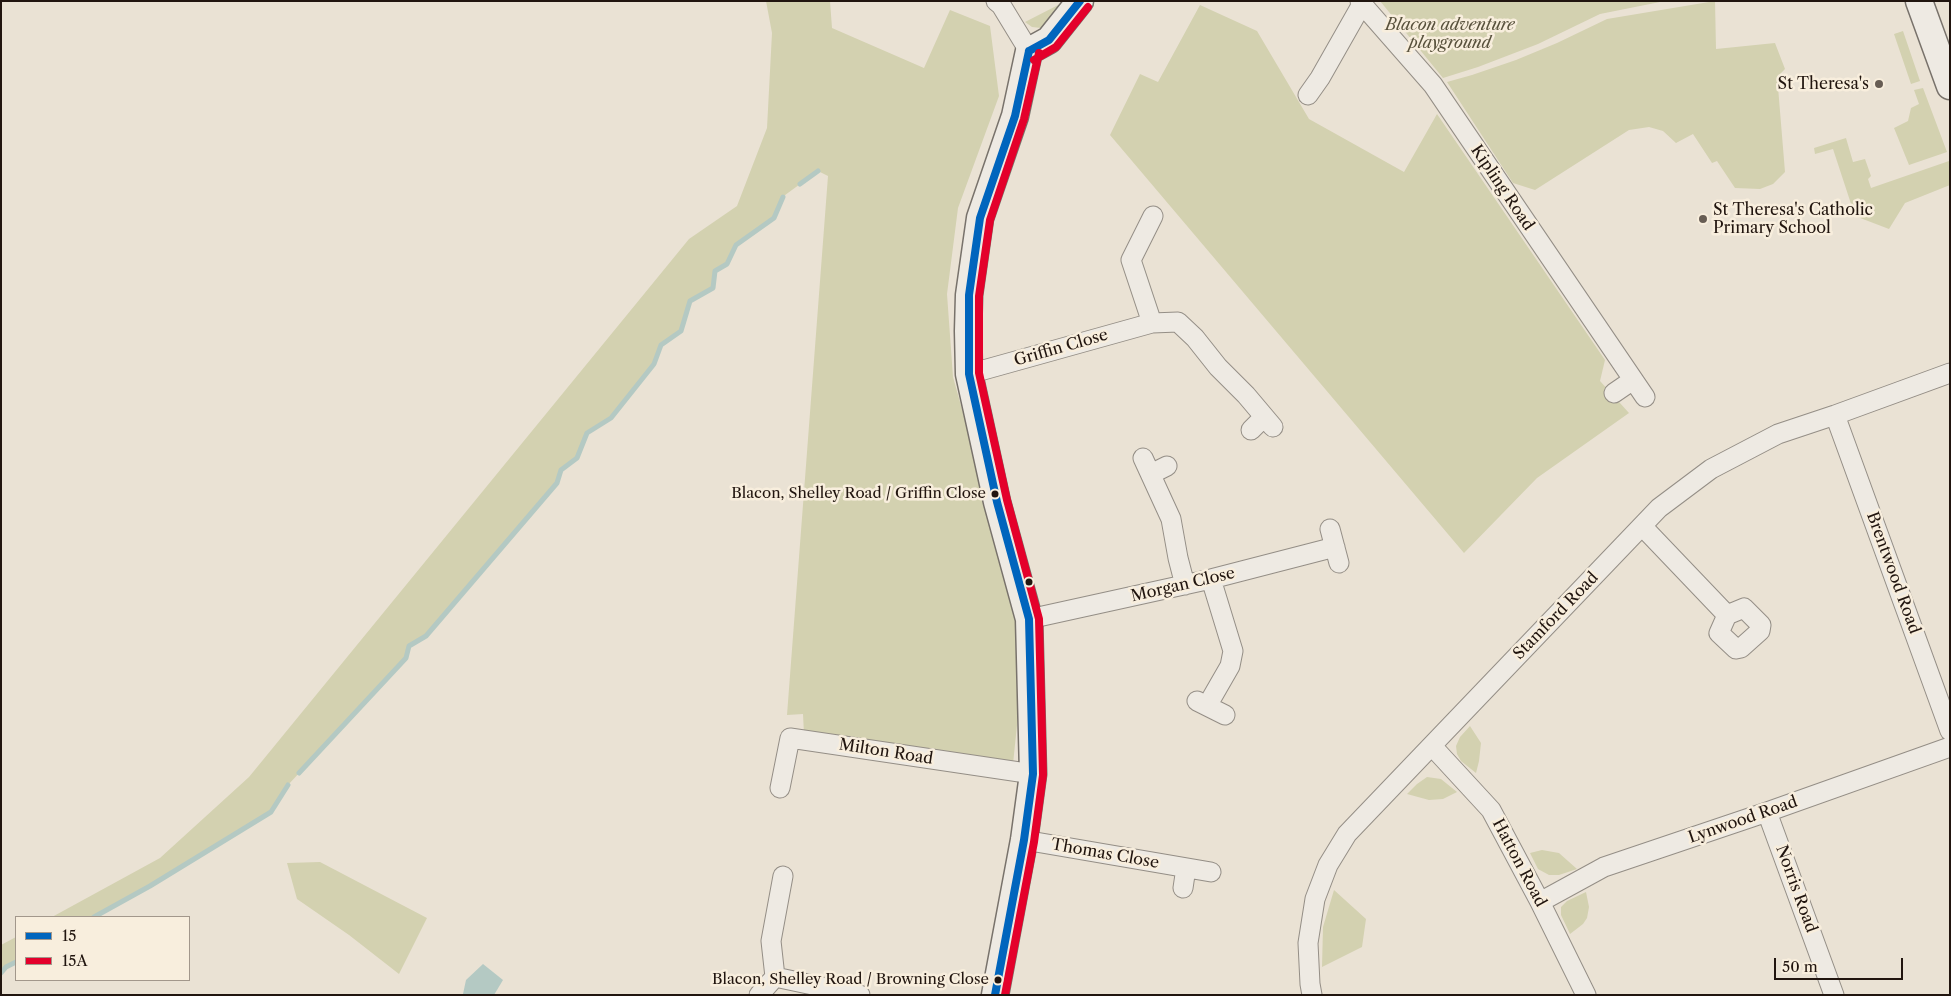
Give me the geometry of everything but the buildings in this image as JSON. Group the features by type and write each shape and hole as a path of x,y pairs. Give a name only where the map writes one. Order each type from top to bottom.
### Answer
{"street":[{"path":"995,995 1024,840 1033,774 1029,619 997,502 970,374 969,294 980,218 1014,116 1029,51 1001,5 996,1"},
{"path":"1029,51 1049,40 1080,1"},
{"path":"1920,1 1950,86"},
{"name":"Kipling Road","path":"1308,95 1320,78 1361,3 1433,85 1645,397"},
{"path":"1152,323 1131,260 1154,226"},
{"name":"Griffin Close","path":"970,374 1152,323 1178,322 1195,338 1218,367 1269,422 1250,430"},
{"name":"Stamford Road","path":"1312,995 1308,943 1315,899 1328,865 1347,834 1659,508 1711,469 1778,434 1950,373"},
{"path":"1614,393 1633,380"},
{"name":"Brentwood Road","path":"1836,415 1950,731"},
{"path":"1154,466 1171,519 1178,558 1186,585"},
{"path":"1642,526 1727,615"},
{"name":"Morgan Close","path":"1029,619 1186,585 1335,546"},
{"path":"1211,579 1233,651 1230,666 1201,703 1225,715"},
{"name":"Milton Road","path":"780,788 790,738 1033,774"},
{"name":"Hatton Road","path":"1432,746 1491,810 1540,902 1586,995"},
{"name":"Lynwood Road","path":"1540,902 1604,867 1950,747"},
{"name":"Norris Road","path":"1767,812 1834,995"},
{"name":"Thomas Close","path":"1024,840 1211,872"},
{"path":"1183,888 1186,868"},
{"path":"759,995 775,976 771,941 783,876"},
{"path":"775,976 860,995"}],"green space":[{"path":"766,1 830,1 832,28 924,68 950,10 990,26 999,96 958,208 947,294 953,377 1021,620 1020,696 1013,764 804,734 803,714 787,715 828,176 818,171 781,198 774,218 736,245 727,264 715,271 713,288 690,302 681,331 661,345 654,364 611,418 587,433 577,458 561,470 557,483 426,636 409,646 406,658 288,785 271,812 150,886 96,916 54,916 160,858 249,777 689,239 737,206 767,128 772,33"},
{"path":"1066,1 1041,28 1032,27 1025,22"},
{"name":"Blacon adventure playground","path":"1380,1 1665,1 1600,14 1538,44 1443,78"},
{"path":"1715,1 1716,49 1775,43 1785,69 1780,74 1778,87 1785,172 1773,184 1760,189 1735,188 1717,161 1712,163 1693,134 1676,143 1663,131 1649,127 1629,130 1535,190 1513,183 1447,82 1516,60 1607,19"},
{"path":"1200,5 1257,31 1309,119 1404,172 1437,114 1605,360 1600,381 1629,413 1537,478 1464,553 1110,135 1140,74 1158,82"},
{"path":"1903,31 1920,81 1911,84 1894,34"},
{"path":"1923,88 1947,152 1909,165 1894,128 1908,121 1911,108 1919,104 1914,90"},
{"path":"1846,138 1853,162 1865,159 1871,176 1868,179 1871,188 1949,161 1950,185 1905,203 1889,229 1855,216 1833,149 1815,154 1814,148"},
{"path":"1470,726 1481,743 1476,773 1461,761 1457,754 1456,746 1460,737"},
{"path":"1427,777 1441,779 1457,792 1443,799 1429,800 1407,794"},
{"path":"1542,850 1559,853 1577,869 1559,875 1549,875 1538,869 1530,853"},
{"path":"320,862 427,918 399,974 349,935 297,899 287,863"},
{"path":"1334,890 1366,919 1362,947 1322,967 1323,927"},
{"path":"1586,892 1589,907 1587,918 1583,924 1570,934 1561,915 1561,907 1567,901"},
{"path":"15,938 15,962 6,967 1,973 1,945"}],"water":[{"path":"483,964 503,980 494,995 463,994 466,980"}],"waterway":[{"path":"800,184 818,171"},
{"path":"299,773 406,658 409,646 426,636 557,483 561,470 577,458 587,433 611,418 654,364 661,345 681,331 690,301 713,288 715,271 727,264 736,245 774,218 783,197"},
{"path":"96,916 150,886 271,812 288,785"},
{"path":"1,973 6,967 15,962"}],"transit line":[{"name":"15","path":"1029,51 1049,40 1080,1"},
{"name":"15A","path":"1034,60 1056,47 1088,7"},
{"name":"15","path":"995,995 1024,840 1033,774 1029,619 997,502 969,374 969,295 980,218 1015,116 1029,51"},
{"name":"15A","path":"1005,995 1034,842 1043,775 1039,619 1007,500 979,373 979,296 990,220 1024,119 1039,53"}],"place":[{"name":"St Theresa's","path":"1879,84"},
{"name":"St Theresa's Catholic Primary School","path":"1703,219"},
{"name":"Blacon, Shelley Road / Griffin Close","path":"995,494"},
{"name":"Blacon, Shelley Road / Browning Close","path":"998,980"}]}
